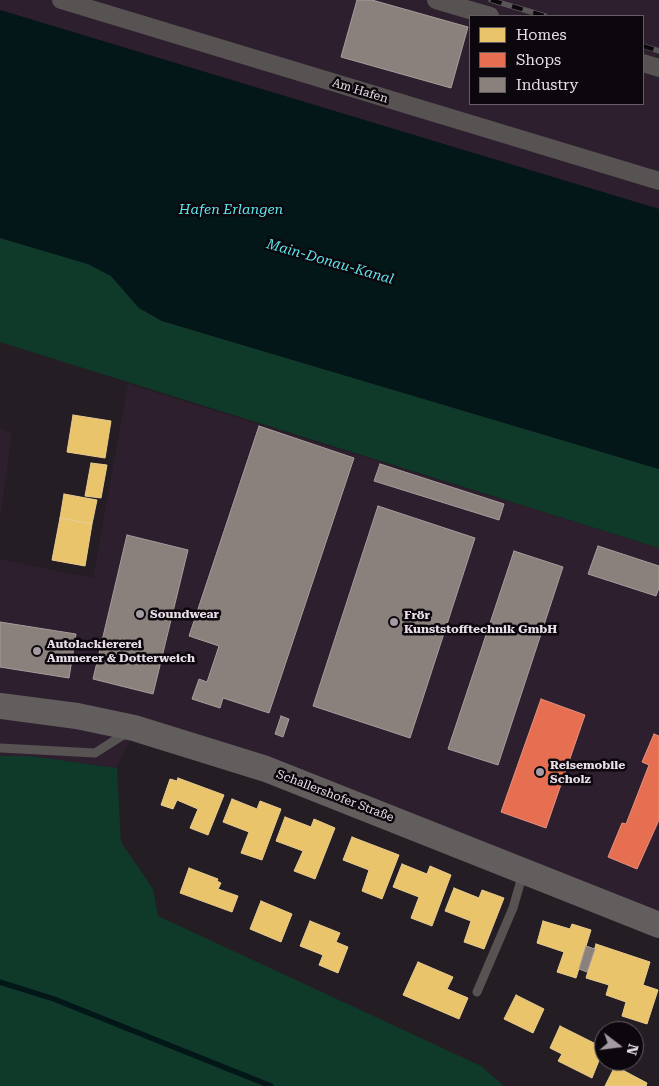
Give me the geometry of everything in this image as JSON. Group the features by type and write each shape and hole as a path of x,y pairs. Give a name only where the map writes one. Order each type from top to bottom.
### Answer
{"street":[{"name":"Am Hafen","path":"61,0 659,181"},
{"path":"436,0 487,15"},
{"path":"644,63 659,68"},
{"name":"Schallershofer Straße","path":"0,706 77,716 134,728 266,769 659,925"}],"lane":[{"path":"0,748 95,753 134,728"},
{"path":"477,992 513,908 524,870"}],"shaded area":[{"path":"0,0 659,0 659,209 0,10"},
{"path":"128,384 659,548 659,919 138,724 117,768 30,756 0,756 0,559 93,578"},
{"path":"0,429 12,433 0,519"}],"green space":[{"path":"0,238 88,264 111,276 139,308 162,321 659,469 659,548 0,342"},
{"path":"0,756 30,756 117,768 121,842 153,889 158,916 481,1066 504,1086 0,1086"}],"water":[{"name":"Hafen Erlangen","path":"0,10 659,209 659,469 162,321 139,308 111,276 88,264 0,238"}],"building: Homes":[{"path":"73,415 111,421 105,458 67,452"},
{"path":"91,463 107,465 101,498 85,496"},
{"path":"64,494 97,500 92,524 60,518"},
{"path":"60,518 92,524 85,566 52,560"},
{"path":"178,778 224,795 208,835 190,828 198,809 177,800 173,809 161,805 170,779 177,781"},
{"path":"232,799 257,809 260,801 281,809 262,860 241,853 249,832 223,822"},
{"path":"285,817 311,827 314,819 335,828 315,879 294,871 303,851 276,841"},
{"path":"352,837 399,855 382,899 362,891 369,870 343,860"},
{"path":"402,864 427,874 430,866 451,875 432,926 411,918 419,897 393,887"},
{"path":"189,868 218,879 217,881 221,883 218,889 238,896 232,912 180,893"},
{"path":"454,888 479,898 482,890 504,898 484,949 464,942 471,921 445,911"},
{"path":"261,901 292,914 281,942 250,929"},
{"path":"310,921 340,933 336,942 348,947 338,973 319,965 323,955 300,946"},
{"path":"543,921 570,929 572,924 591,930 576,978 557,972 564,952 537,943"},
{"path":"596,944 650,962 643,985 658,990 647,1024 644,1021 622,1016 626,1002 606,995 609,985 586,978"},
{"path":"418,962 453,977 447,989 468,998 459,1019 403,995"},
{"path":"516,995 544,1009 533,1033 504,1019"},
{"path":"560,1026 594,1043 595,1071 592,1078 558,1061 562,1054 550,1048"},
{"path":"612,1071 624,1071 647,1083 646,1086 605,1086"}],"building: Shops":[{"name":"Reisemobile Scholz","path":"541,699 585,715 546,828 501,812"},
{"name":"Reisemobile Scholz","path":"654,734 659,736 659,820 637,869 608,857 622,823 626,824 649,765 642,762"}],"building: Industry":[{"path":"357,0 372,0 468,27 451,88 341,57"},
{"path":"259,426 354,458 269,713 223,698 220,708 192,699 199,679 207,682 219,646 189,636"},
{"path":"380,464 504,504 499,520 374,481"},
{"name":"Frör Kunststofftechnik GmbH","path":"378,506 475,538 410,738 313,706"},
{"name":"Soundwear","path":"127,535 188,550 153,694 93,679"},
{"path":"598,546 659,566 659,588 656,596 588,574"},
{"path":"514,551 563,567 498,765 448,749"},
{"name":"Autolackiererei Ammerer & Dotterweich","path":"0,622 76,634 69,678 0,667"},
{"path":"281,716 289,719 283,737 275,734"},
{"path":"586,946 595,949 587,972 579,969"}],"waterway":[{"path":"0,982 54,999 271,1086"}],"railway":[{"path":"491,0 542,15"},
{"path":"644,46 659,51"}],"place":[{"name":"Soundwear","path":"140,614"},
{"name":"Frör Kunststofftechnik GmbH","path":"394,622"},
{"name":"Autolackiererei Ammerer & Dotterweich","path":"37,651"},
{"name":"Reisemobile Scholz","path":"540,772"}],"water label":[{"name":"Main-Donau-Kanal","path":"330,262"}]}
